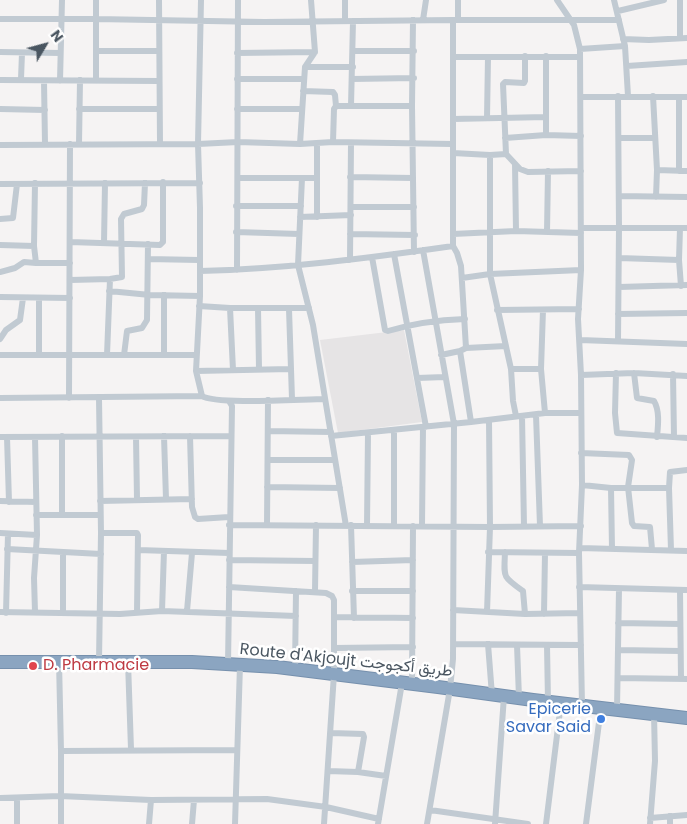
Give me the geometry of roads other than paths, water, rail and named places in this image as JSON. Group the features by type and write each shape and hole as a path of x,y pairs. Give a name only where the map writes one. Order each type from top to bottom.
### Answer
{"highway":[{"name":"Route d'Akjoujt طريق أكجوجت","path":"0,662 192,662 234,665 334,674 498,696 687,718"}],"street":[{"path":"60,81 62,0"},
{"path":"96,0 96,80"},
{"path":"159,0 160,143"},
{"path":"201,0 198,144 200,296 196,371 202,396"},
{"path":"237,270 238,0"},
{"path":"300,144 305,67 315,52 311,0"},
{"path":"344,0 353,51 351,106"},
{"path":"423,20 426,0"},
{"path":"458,0 453,57 452,246 460,260 462,278 465,318 463,350 471,422"},
{"path":"567,0 559,2 577,32 580,49 581,231 579,309 582,485 579,587 582,705"},
{"path":"614,0 624,43 628,96"},
{"path":"618,11 664,0"},
{"path":"680,0 680,37"},
{"path":"0,19 201,20 238,22 620,20"},
{"path":"413,20 414,252"},
{"path":"580,49 649,40 687,38"},
{"path":"96,51 159,51"},
{"path":"353,51 414,51"},
{"path":"0,52 60,53"},
{"path":"21,79 22,52"},
{"path":"237,53 315,52"},
{"path":"525,56 525,82 505,82 503,84 506,154 520,169 528,172 581,171"},
{"path":"546,56 546,135"},
{"path":"453,57 580,57"},
{"path":"487,118 488,57"},
{"path":"627,66 687,62"},
{"path":"305,67 353,67"},
{"path":"352,79 414,78"},
{"path":"237,79 304,79"},
{"path":"0,80 159,81"},
{"path":"80,80 80,144"},
{"path":"44,81 45,144"},
{"path":"303,91 333,92 336,95 333,142"},
{"path":"618,96 620,138 618,341"},
{"path":"653,96 657,170 656,197"},
{"path":"580,97 687,97"},
{"path":"679,97 679,171"},
{"path":"336,106 412,106"},
{"path":"0,109 45,110"},
{"path":"80,109 159,109"},
{"path":"237,109 302,109"},
{"path":"453,119 546,117"},
{"path":"505,138 546,135 581,136"},
{"path":"620,138 655,138"},
{"path":"0,145 238,142 317,144 333,142 413,142 452,144"},
{"path":"350,260 351,143"},
{"path":"69,398 70,144"},
{"path":"317,144 317,216"},
{"path":"453,153 506,154"},
{"path":"490,155 490,274 511,369 513,401 519,416 524,526"},
{"path":"515,164 516,232"},
{"path":"657,170 687,171"},
{"path":"547,232 548,171"},
{"path":"350,177 413,178"},
{"path":"238,178 317,178"},
{"path":"302,178 298,265 309,308 340,488 349,525 354,618"},
{"path":"70,280 110,279 122,276 122,217 124,214 142,209 145,182"},
{"path":"70,242 160,245 163,242 163,182"},
{"path":"35,183 34,246 36,262"},
{"path":"104,243 105,183"},
{"path":"0,184 200,183"},
{"path":"0,219 12,219 14,217 17,184"},
{"path":"619,196 687,197"},
{"path":"236,206 301,206"},
{"path":"351,207 414,207"},
{"path":"300,217 351,215"},
{"path":"453,234 581,231 620,228 684,228 679,260 684,286 619,287"},
{"path":"236,232 299,234"},
{"path":"350,234 414,234"},
{"path":"124,355 127,332 139,329 146,323 148,244"},
{"path":"0,245 34,246"},
{"path":"200,271 237,270 350,260 452,246"},
{"path":"423,250 454,424 454,644 450,689 428,824"},
{"path":"394,254 424,427 422,526"},
{"path":"372,257 385,330 388,331 434,320 465,318"},
{"path":"619,258 679,260"},
{"path":"148,259 199,260"},
{"path":"0,272 15,268 24,262 70,263"},
{"path":"462,278 490,274 580,270"},
{"path":"107,355 110,279"},
{"path":"109,290 147,295 200,296"},
{"path":"164,295 164,355"},
{"path":"0,297 70,298"},
{"path":"0,339 6,330 20,320 23,298"},
{"path":"39,298 39,355"},
{"path":"199,306 309,308"},
{"path":"230,308 233,370"},
{"path":"258,308 259,370"},
{"path":"289,309 292,399"},
{"path":"497,310 579,309"},
{"path":"543,310 541,369 545,413"},
{"path":"618,314 687,313"},
{"path":"580,340 687,344"},
{"path":"441,355 463,350 506,346"},
{"path":"0,356 196,355"},
{"path":"196,371 290,369"},
{"path":"511,369 541,369"},
{"path":"616,373 615,413 617,433 687,438"},
{"path":"581,375 634,373 687,376"},
{"path":"634,373 638,398 656,403 658,414 657,437"},
{"path":"673,374 674,437"},
{"path":"417,378 445,377"},
{"path":"0,398 202,396 230,401 326,399"},
{"path":"99,398 101,534 99,661"},
{"path":"267,525 268,400"},
{"path":"230,401 232,406 228,613 234,665 237,750 235,824"},
{"path":"268,431 331,434 368,433 545,413 581,413"},
{"path":"536,415 540,526"},
{"path":"487,612 490,528 488,420"},
{"path":"394,430 394,526"},
{"path":"367,526 368,433"},
{"path":"9,502 3,437 99,435 230,436"},
{"path":"35,436 37,535 34,578 35,612"},
{"path":"62,436 62,515"},
{"path":"136,436 137,499"},
{"path":"164,436 166,499"},
{"path":"190,436 192,499 196,518 229,517"},
{"path":"581,453 629,455 632,460 628,487 632,523 634,526 650,527 652,549"},
{"path":"268,460 335,460"},
{"path":"671,550 670,472 687,470"},
{"path":"582,485 611,488 669,488"},
{"path":"268,487 340,488"},
{"path":"611,488 612,549"},
{"path":"100,501 192,499"},
{"path":"0,501 36,502"},
{"path":"36,515 100,515"},
{"path":"229,525 453,526 490,528 581,526"},
{"path":"315,591 316,525"},
{"path":"0,798 60,796 151,800 267,799 326,807 379,821 386,776 407,684 413,647 413,526"},
{"path":"0,533 37,535"},
{"path":"8,534 3,613 64,612 120,614 187,611 296,616"},
{"path":"101,534 138,534 137,612"},
{"path":"7,549 100,554"},
{"path":"488,552 545,553 612,549 687,551"},
{"path":"138,550 315,561"},
{"path":"162,611 164,551"},
{"path":"63,552 64,612"},
{"path":"505,552 504,573 509,581 523,591 525,614"},
{"path":"187,611 192,553"},
{"path":"544,614 545,553"},
{"path":"352,562 413,560"},
{"path":"229,587 315,591 332,596 335,604 334,674 324,824"},
{"path":"579,587 684,590 680,624 684,679 618,678"},
{"path":"617,709 619,589"},
{"path":"295,670 296,590"},
{"path":"352,591 413,591"},
{"path":"453,610 525,614 580,613"},
{"path":"335,617 413,618"},
{"path":"618,623 680,624"},
{"path":"454,644 581,645"},
{"path":"488,644 498,696 495,821"},
{"path":"517,645 519,698"},
{"path":"546,824 554,702 547,645"},
{"path":"334,648 413,647"},
{"path":"618,650 682,649"},
{"path":"59,661 62,751 61,824"},
{"path":"128,662 131,750"},
{"path":"586,824 601,707"},
{"path":"654,713 655,760 650,821 670,816 687,815"},
{"path":"330,733 363,734 358,772"},
{"path":"62,751 237,750"},
{"path":"328,771 358,772 386,776"},
{"path":"17,798 17,824"},
{"path":"150,824 151,800"},
{"path":"192,824 194,800"},
{"path":"430,810 495,821 528,824"},
{"path":"670,816 670,824"}],"place":[{"name":"D. Pharmacie","path":"33,666"},
{"name":"Epicerie Savar Said","path":"601,719"}]}
